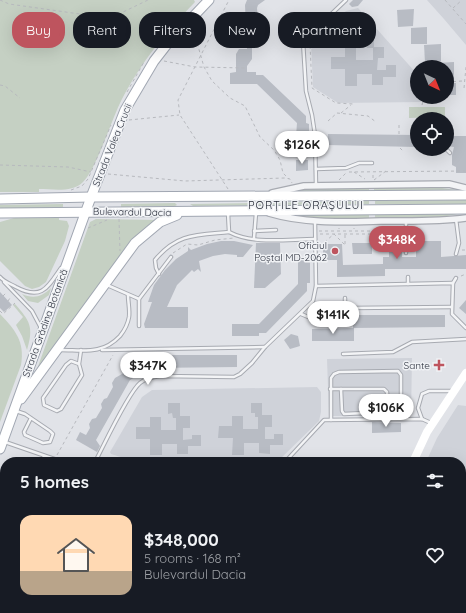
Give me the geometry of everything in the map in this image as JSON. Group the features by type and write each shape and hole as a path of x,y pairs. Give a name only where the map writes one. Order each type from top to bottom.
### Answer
{"main road":[{"name":"Strada Valea Crucii","path":"91,197 125,110 140,82 168,43 209,0"},
{"name":"Bulevardul Dacia","path":"0,199 91,197 466,195"},
{"name":"Strada Grădina Botanică","path":"1,445 91,197"},
{"path":"14,410 104,284 142,235 160,222 182,213 184,197"},
{"name":"Bulevardul Dacia","path":"3,215 85,211 182,213 466,209"},
{"path":"415,457 420,444 432,424 466,373"}],"street":[{"name":"Bulevardul Dacia","path":"260,196 289,188 316,186 450,184 466,188"},
{"name":"Bulevardul Dacia","path":"260,212 286,218 315,222 406,221 466,218"}],"lane":[{"path":"316,186 315,135 306,91 303,41 346,0"},
{"path":"316,169 346,168 359,163 372,163"},
{"path":"228,212 230,232"},
{"path":"254,238 254,231 260,212"},
{"path":"456,219 459,243 456,254"},
{"path":"406,221 406,253"},
{"path":"98,457 131,395 142,382 161,376 234,377 246,370 265,347 313,301 316,286 315,222"},
{"path":"254,231 276,230"},
{"path":"159,274 156,268 155,260 164,250 179,239 192,235 230,232 238,237 315,239"},
{"path":"1,279 25,291 39,292 49,285 70,256"},
{"path":"139,326 139,299 171,257"},
{"path":"408,277 408,284"},
{"path":"456,278 453,283 451,307 452,314 466,328"},
{"path":"1,279 36,316 42,332"},
{"path":"316,286 453,283"},
{"path":"104,284 139,299"},
{"path":"102,350 114,342 123,333 129,317 128,295"},
{"path":"300,314 308,318 317,319 341,317 344,311 345,298"},
{"path":"351,308 451,307"},
{"path":"343,354 393,352 412,342 466,339"},
{"path":"57,350 265,347"},
{"path":"79,364 71,361 66,365 43,398 44,405 57,411 61,409 82,375 79,364 81,350"},
{"path":"331,420 331,378 336,372 398,371 401,378 401,407"},
{"path":"330,389 384,389 387,392 388,406"},
{"path":"341,389 342,411 344,414 365,413 369,409 369,404"},
{"path":"422,419 418,408 422,394 429,391 454,392"},
{"path":"14,410 31,418 50,431 53,434 50,442 43,443 25,435 24,432 31,418"},
{"path":"289,457 324,420 422,419 432,424"},
{"path":"1,445 47,457"}],"path":[{"path":"0,0 16,5 101,17 119,14 148,0"},
{"path":"228,189 180,115 178,100 229,0"},
{"path":"445,0 466,24"},
{"path":"452,8 462,0"},
{"path":"199,48 204,67 212,81 230,98 245,106 260,138 274,150 280,160 283,173 293,184"},
{"path":"310,48 312,88 336,103 352,104 340,113 337,113 328,121"},
{"path":"163,61 195,67 247,68"},
{"path":"464,88 466,67"},
{"path":"454,82 464,81"},
{"path":"0,85 20,98"},
{"path":"340,113 368,116 376,122"},
{"path":"129,120 180,115"},
{"path":"399,125 399,135"},
{"path":"400,148 403,151"},
{"path":"0,165 68,167 92,172"},
{"path":"373,180 386,171"},
{"path":"341,172 466,171"},
{"path":"344,180 338,180 347,172"},
{"path":"353,172 367,180 362,180"},
{"path":"107,174 152,179 290,179"},
{"path":"86,229 101,224 109,218"},
{"path":"119,218 121,256"},
{"path":"315,233 406,232"},
{"path":"315,233 354,234 406,232"},
{"path":"334,234 345,246 345,234"},
{"path":"320,246 334,234"},
{"path":"171,257 173,253 187,244 198,245 210,241 238,237"},
{"path":"456,278 466,274"},
{"path":"3,296 6,293"},
{"path":"0,311 3,314 15,303"},
{"path":"55,457 116,349"}],"shaded area":[{"path":"427,0 466,0 466,45 444,19"},
{"path":"358,8 362,12 345,12"},
{"path":"376,28 410,66 410,102 338,103 313,87 311,48 376,48"},
{"path":"412,358 411,416 329,416 327,359"},
{"path":"317,387 321,392 321,412 319,421 282,457 121,457 111,454 110,452 142,397 152,390"},
{"path":"458,405 466,406 466,457 428,457 437,438"}],"green space":[{"path":"0,0 194,0 195,2 186,12 139,12 139,48 155,48 138,72 122,99 93,167 83,182 73,188 62,190 39,189 39,192 0,192"},
{"path":"409,107 445,107 445,112 410,112 409,118"},
{"path":"435,187 456,190 374,192 374,188"},
{"path":"314,188 369,188 369,192 293,191"},
{"path":"466,200 466,204 375,204 375,201"},
{"path":"369,201 369,204 193,206 190,204"},
{"path":"175,203 177,205 175,206 121,207 121,204"},
{"path":"63,204 63,208 0,208 0,205"},
{"path":"369,214 369,218 314,218 295,215"},
{"path":"375,214 457,214 442,217 375,218"},
{"path":"59,217 59,220 67,221 69,226 65,241 46,282 39,287 32,289 25,286 0,261 0,222 14,218"},
{"path":"96,219 157,220 135,237 36,372 90,222"},
{"path":"51,288 49,295 38,303 28,301 22,294 34,297 41,295"},
{"path":"15,304 24,315 29,325 30,336 27,350 16,325 23,317 13,305"},
{"path":"0,314 18,336 22,349 22,357 21,365 0,422"}],"building":[{"path":"247,0 265,0 258,5 257,12 245,12 245,5"},
{"path":"353,0 363,0 358,6 352,7 349,4"},
{"path":"414,9 413,26 398,27 397,10"},
{"path":"427,27 427,44 411,44 411,28"},
{"path":"441,44 441,60 425,60 424,45"},
{"path":"384,47 384,58 378,58 377,70 386,70 386,65 396,65 396,77 383,77 383,85 372,85 372,74 357,74 357,86 345,86 345,69 331,69 331,57 345,57 345,48 356,48 356,60 373,60 373,48"},
{"path":"252,48 252,59 247,66 247,72 256,72 256,75 263,75 306,116 306,123 309,124 309,150 295,149 297,123 257,84 230,84 230,73 236,72 236,54 239,49"},
{"path":"454,83 456,83 456,95 454,95"},
{"path":"328,134 410,135 410,147 327,145"},
{"path":"454,136 466,136 466,173 456,173 456,167 452,165 452,156 454,156"},
{"path":"296,160 308,160 308,170 296,171"},
{"path":"221,241 234,241 253,245 243,257 225,254 199,261 201,272 198,269 194,272 192,270 177,285 167,307 188,307 188,328 145,328 144,324 152,302 148,302 154,285 165,270 176,259 188,251 188,247 191,250"},
{"path":"416,241 441,241 441,257 466,255 466,269 385,269 385,276 337,277 337,260 323,260 323,244 342,244 343,265 383,264 383,257 389,257 389,245 402,245 402,257 416,257"},
{"path":"256,243 280,243 281,274 265,288 254,288"},
{"path":"352,243 372,243 372,254 353,254"},
{"path":"298,257 310,257 310,283 307,283 307,291 266,333 259,333 259,336 232,336 232,324 259,324 298,284"},
{"path":"0,292 12,305 4,312 0,308"},
{"path":"466,300 466,314 459,308"},
{"path":"353,315 445,315 445,327 353,328"},
{"path":"354,328 354,341 312,341 312,329"},
{"path":"291,334 298,336 300,346 290,349 284,340"},
{"path":"155,355 237,355 237,367 150,368 130,380 96,440 100,446 97,452 76,440 80,432 86,435 90,428 89,424 92,419 96,418 102,408 101,404 104,399 107,398 113,387 112,383 115,378"},
{"path":"168,403 180,403 180,416 190,416 190,428 183,428 183,440 192,439 192,435 201,435 201,446 188,446 188,454 177,454 177,444 162,444 162,455 150,455 150,439 136,439 136,427 150,427 150,417 161,417 161,430 176,430 176,418 173,418 172,413 168,414"},
{"path":"251,403 262,403 262,415 272,415 272,427 265,427 265,439 274,439 274,434 283,434 283,445 270,445 270,454 259,453 259,443 244,443 244,455 232,455 233,438 218,438 219,426 232,426 232,416 243,416 243,429 258,429 258,417 255,417 255,413 251,413"},
{"path":"372,422 401,423 401,432 372,433"}],"place":[{"name":"Oficiul Poștal MD-2062","path":"335,251"},
{"name":"Sante","path":"439,365"}],"district":[{"name":"PORȚILE ORAȘULUI","path":"306,205"}]}
